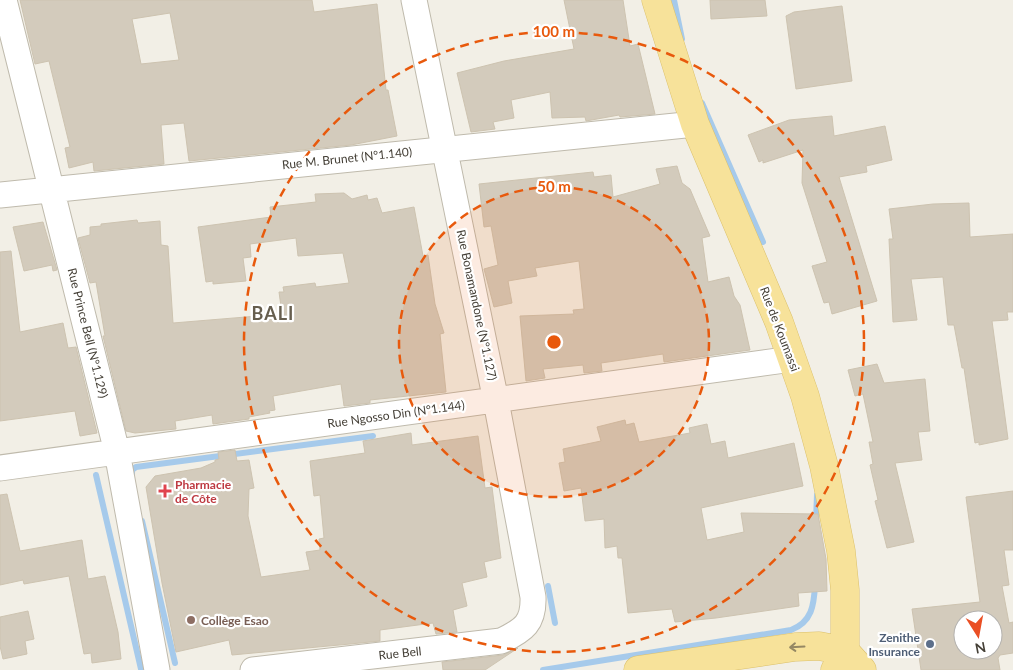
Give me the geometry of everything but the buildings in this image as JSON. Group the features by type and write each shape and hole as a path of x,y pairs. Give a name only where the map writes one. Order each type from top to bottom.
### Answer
{"main road":[{"name":"Rue de Koumassi","path":"656,0 695,124 779,322 812,422 834,514 845,590 847,664"},
{"path":"638,670 795,647 819,646 847,664"}],"street":[{"name":"Rue Prince Bell (N°1.129)","path":"4,0 91,341 117,452 158,670"},
{"name":"Rue Bonamandone (N°1.127)","path":"414,0 496,401 533,596 533,612"},
{"name":"Rue M. Brunet (N°1.140)","path":"0,195 444,148 695,124"},
{"name":"Rue Ngosso Din (N°1.144)","path":"0,468 792,359"},
{"name":"Rue Bell","path":"253,670 502,641 527,625 533,612"}],"waterway":[{"path":"674,0 682,39"},
{"path":"702,103 763,242"},
{"path":"132,477 132,470 136,467 373,436"},
{"path":"96,475 141,669"},
{"path":"816,520 817,495"},
{"path":"142,521 175,663"},
{"path":"543,670 791,630 798,627 808,618 813,606 815,585"},
{"path":"548,586 555,623"}],"place":[{"name":"Pharmacie de Côte","path":"165,491"},
{"name":"Collège Esao","path":"191,620"},
{"name":"Zenithe Insurance","path":"930,644"}],"district":[{"name":"BALI","path":"273,313"}]}
